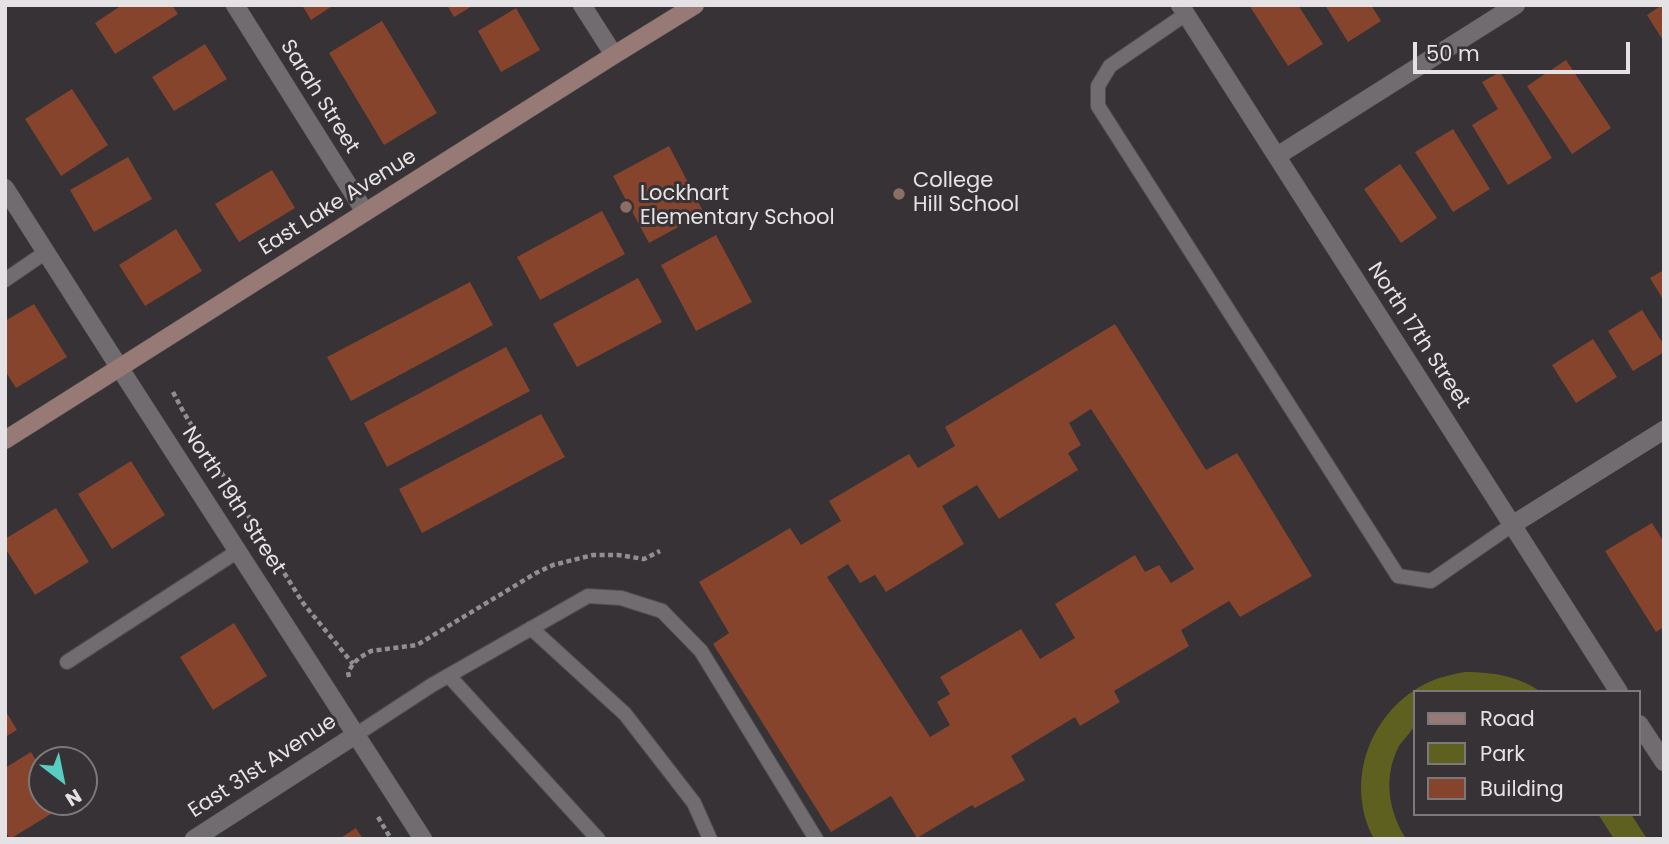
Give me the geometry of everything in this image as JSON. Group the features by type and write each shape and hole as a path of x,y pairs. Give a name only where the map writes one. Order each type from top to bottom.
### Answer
{"street":[{"name":"Sarah Street","path":"235,5 365,212"},
{"path":"582,5 614,55"},
{"name":"East Lake Avenue","path":"5,440 695,5"},
{"path":"1277,156 1516,5"},
{"name":"North 17th Street","path":"1183,10 1618,690"},
{"name":"North 19th Street","path":"5,188 423,839"},
{"path":"1512,525 1664,430"},
{"path":"1641,727 1664,762"},
{"name":"East 31st Avenue","path":"194,839 357,734"}],"lane":[{"path":"1183,10 1110,66 1098,86 1098,106 1398,576 1431,581 1512,525"},
{"path":"5,280 46,252"},
{"path":"67,662 239,551"},
{"path":"357,734 432,685 588,596 621,598 662,611 701,651 816,839"},
{"path":"531,628 625,714 694,803 710,839"},
{"path":"449,676 598,839"}],"path":[{"path":"173,392 303,603 352,664"},
{"path":"349,677 352,664 371,651 416,645 553,565 593,555 644,559 660,551"}],"green space":[{"path":"1465,672 1505,676 1538,690 1416,690 1447,676"},
{"path":"1414,691 1414,726 1399,746 1389,781 1395,817 1406,839 1374,839 1365,817 1361,794 1362,771 1378,728"},
{"path":"1599,816 1632,816 1647,839 1614,839"}],"building":[{"path":"122,5 172,5 178,14 115,54 95,23"},
{"path":"302,5 334,5 311,20"},
{"path":"447,5 474,5 454,17"},
{"path":"1249,5 1298,5 1323,44 1288,66"},
{"path":"1325,5 1371,5 1381,21 1348,42"},
{"path":"1664,5 1664,42 1647,15"},
{"path":"516,8 540,50 501,72 478,31"},
{"path":"382,21 437,113 384,145 329,53"},
{"path":"205,44 227,79 174,111 152,77"},
{"path":"1566,60 1611,128 1572,154 1527,86"},
{"path":"1500,72 1552,158 1508,185 1472,125 1498,109 1482,82"},
{"path":"72,89 108,145 61,176 25,119"},
{"path":"1453,129 1490,189 1453,212 1415,152"},
{"path":"669,146 704,213 649,243 613,176"},
{"path":"128,157 152,199 94,232 70,190"},
{"path":"1400,164 1437,218 1401,243 1364,189"},
{"path":"272,170 295,208 239,242 215,204"},
{"path":"602,211 625,254 540,300 517,257"},
{"path":"176,229 202,271 145,306 119,265"},
{"path":"716,235 752,302 696,331 661,265"},
{"path":"1664,270 1664,301 1650,278"},
{"path":"638,278 662,322 577,367 553,324"},
{"path":"470,282 493,325 351,401 327,357"},
{"path":"34,304 67,357 16,388 5,371 5,321"},
{"path":"1642,310 1664,345 1664,352 1633,371 1608,331"},
{"path":"1115,324 1206,470 1237,453 1312,576 1240,617 1229,601 1181,630 1189,646 1114,691 1120,702 1080,726 1075,717 1011,756 1025,780 975,808 972,805 917,838 891,796 831,832 713,644 729,633 699,582 790,528 801,545 841,521 829,501 909,454 918,468 955,446 945,427","holes":["1091,409 1194,569 1171,583 1159,565 1145,572 1135,555 1055,604 1075,638 1040,659 1021,629 940,677 950,694 937,702 950,725 930,737 827,577 848,564 860,583 875,575 886,592 964,544 942,506 977,485 999,519 1078,470 1068,453 1081,445 1069,423"]},
{"path":"1593,339 1617,377 1576,403 1552,365"},
{"path":"506,347 530,391 387,467 364,423"},
{"path":"541,414 565,457 422,533 399,489"},
{"path":"131,461 165,515 112,549 78,494"},
{"path":"56,508 89,562 35,595 5,548 5,539"},
{"path":"1652,523 1664,542 1664,627 1656,632 1605,551"},
{"path":"234,623 267,676 213,710 180,657"},
{"path":"5,710 17,730 5,737"},
{"path":"28,754 28,816 48,816 10,839 5,831 5,768"},
{"path":"356,828 363,839 339,839"}],"place":[{"name":"College Hill School","path":"899,194"},
{"name":"Lockhart Elementary School","path":"626,207"}]}
